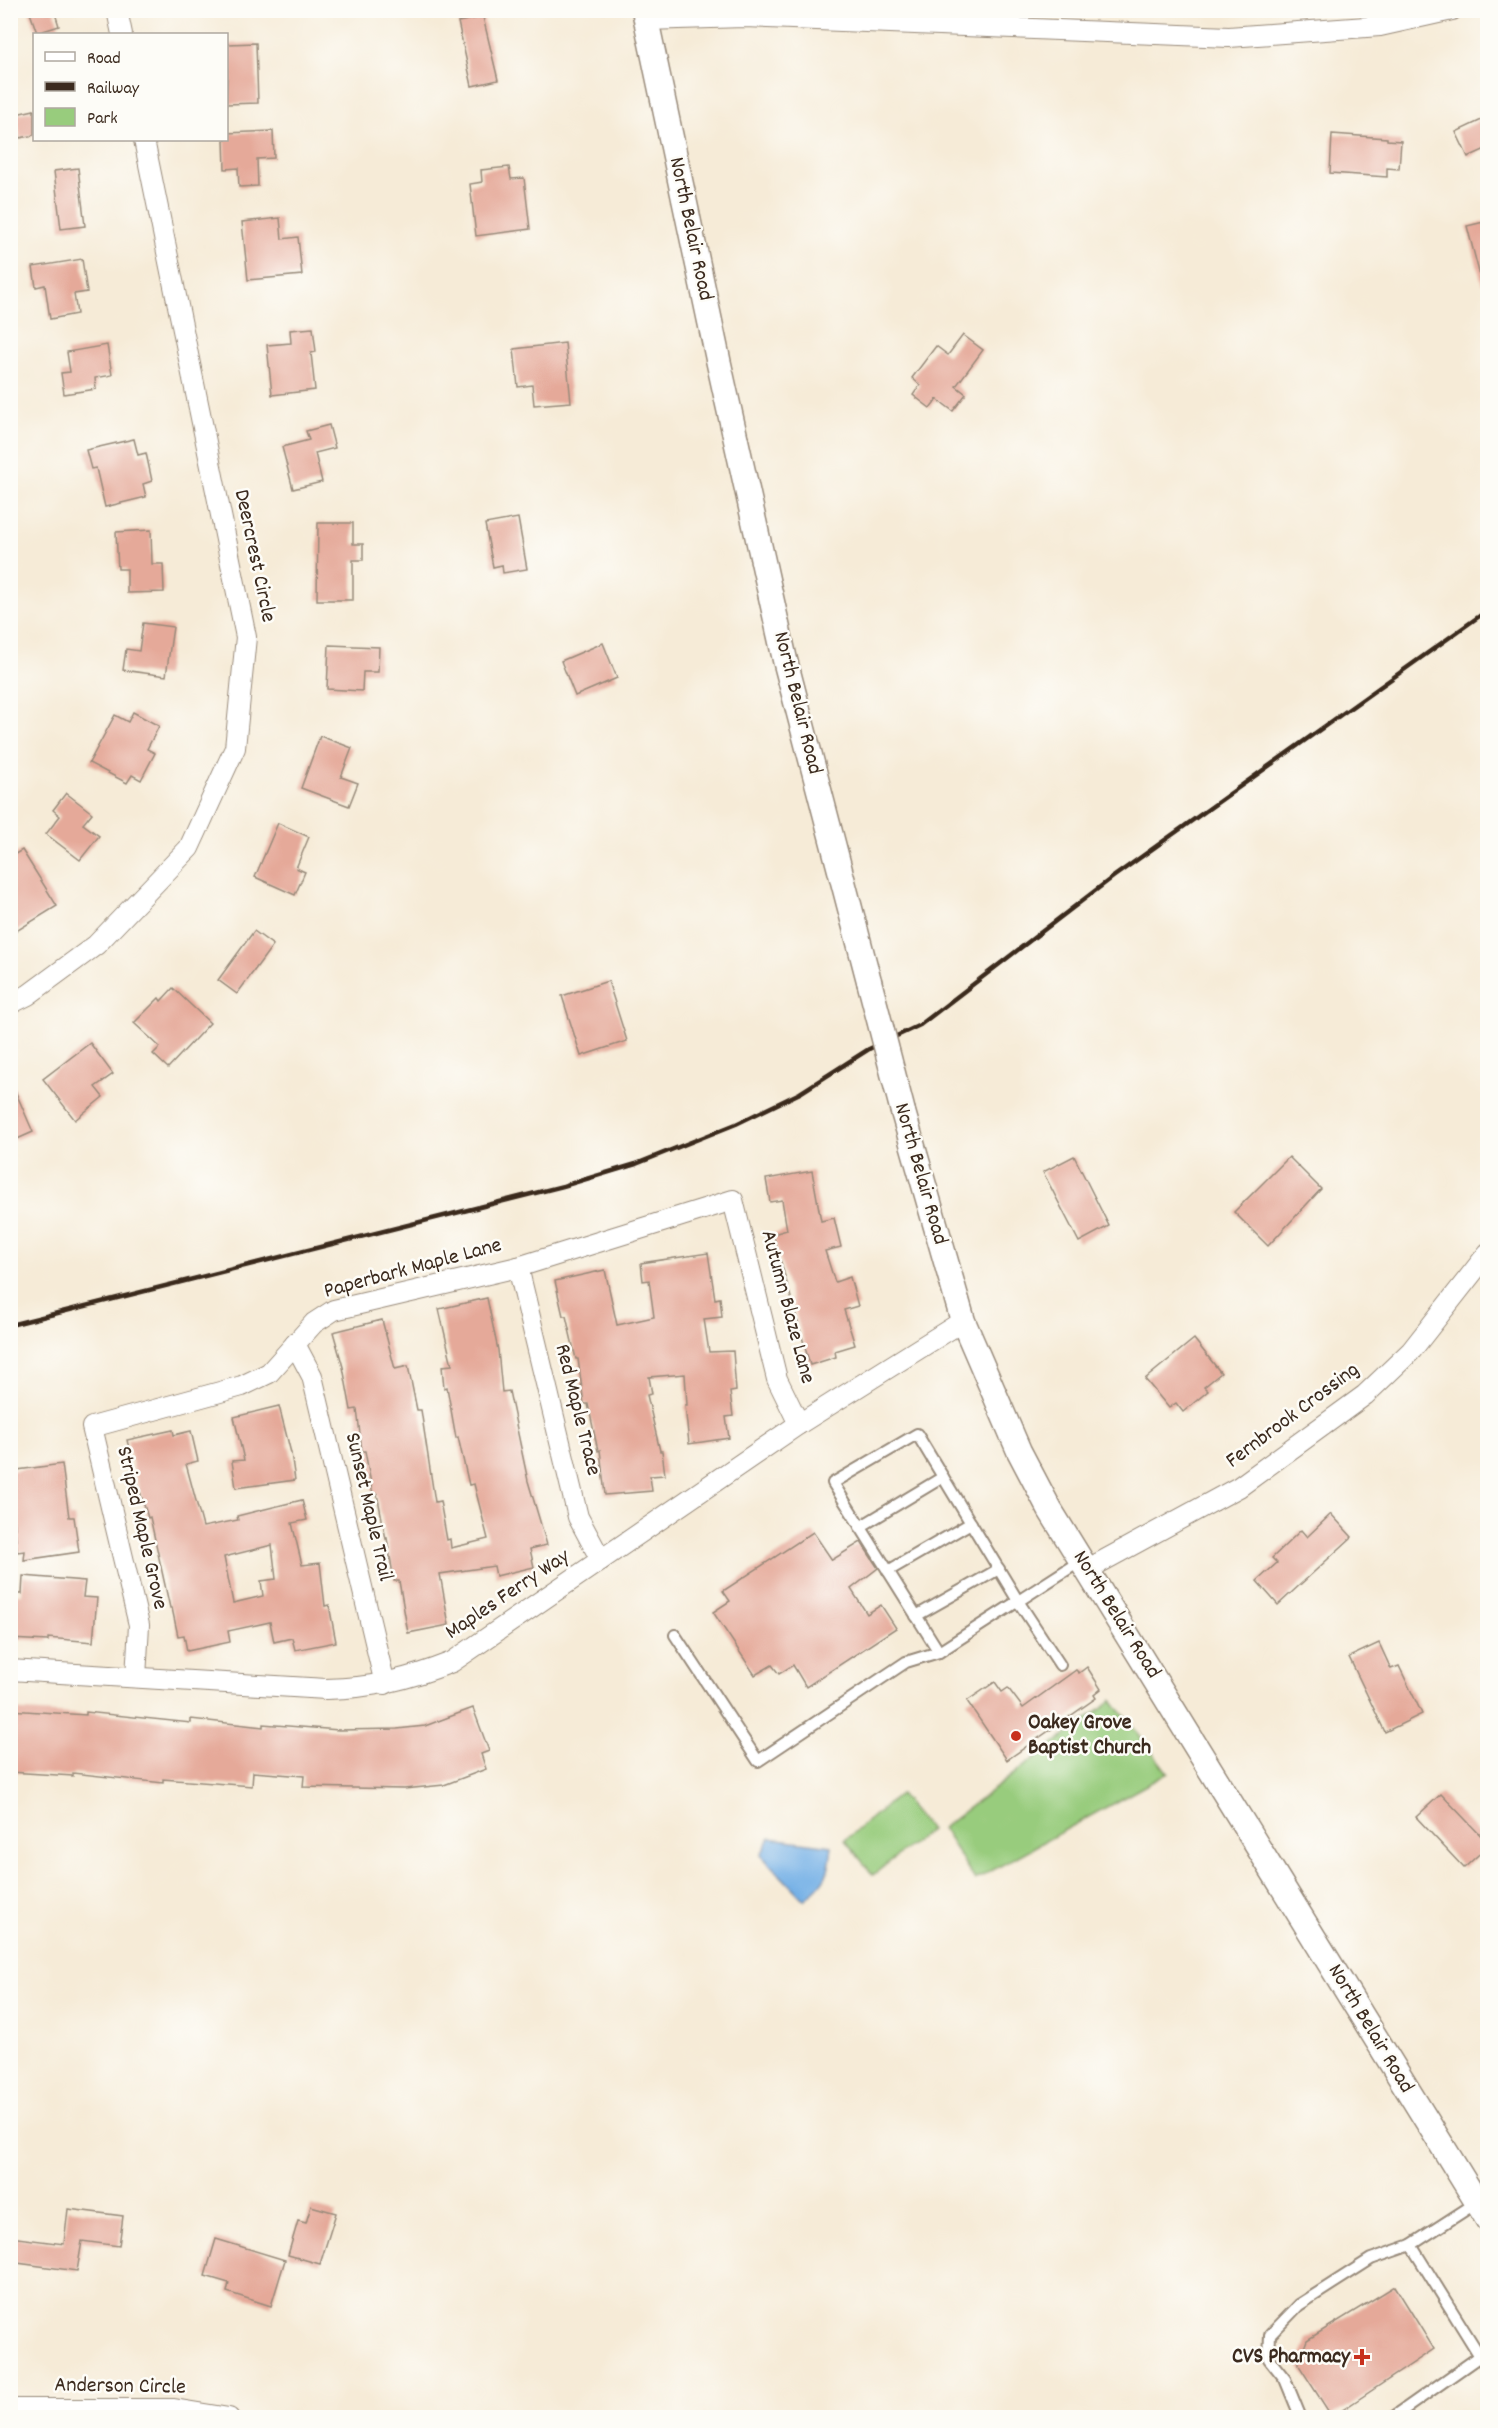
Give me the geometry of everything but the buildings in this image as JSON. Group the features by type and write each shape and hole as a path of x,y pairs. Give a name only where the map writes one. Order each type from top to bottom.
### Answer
{"street":[{"path":"117,10 122,33"},
{"path":"645,15 755,17 1230,37 1380,26 1452,10"},
{"name":"North Belair Road","path":"645,15 785,660 903,1112 963,1321 1019,1451 1050,1510 1482,2211"},
{"name":"Deercrest Circle","path":"10,1005 96,945 189,848 235,748 246,637 144,141"},
{"name":"Paperbark Maple Lane","path":"92,1427 242,1386 269,1373 314,1323 334,1310 518,1267 733,1200"},
{"name":"Autumn Blaze Lane","path":"733,1200 777,1379 799,1424"},
{"name":"Fernbrook Crossing","path":"1085,1564 1239,1487 1365,1395 1411,1351 1488,1253"},
{"name":"Red Maple Trace","path":"518,1267 578,1517 601,1560"},
{"name":"Maples Ferry Way","path":"10,1670 326,1689 385,1684 422,1674 452,1662 799,1424 963,1321"},
{"name":"Sunset Maple Trail","path":"295,1344 312,1376 385,1684"},
{"name":"Striped Maple Grove","path":"92,1427 139,1625 136,1677"},
{"name":"Anderson Circle","path":"10,2409 174,2409 229,2418"}],"lane":[{"path":"939,1652 833,1483 917,1434 1018,1601 1060,1665"},
{"path":"860,1527 943,1477"},
{"path":"888,1571 971,1523"},
{"path":"675,1635 758,1761 906,1662 939,1652 1018,1601 1085,1564"},
{"path":"916,1616 999,1569"},
{"path":"1301,2418 1285,2379 1269,2359 1270,2335 1299,2305 1371,2259 1411,2245 1482,2211"},
{"path":"1411,2245 1488,2369"},
{"path":"1392,2418 1480,2356"}],"green space":[{"path":"1112,1700 1168,1773 975,1880 942,1828"},
{"path":"900,1794 930,1830 873,1875 845,1840"}],"water":[{"path":"770,1838 832,1846 830,1864 825,1877 818,1888 804,1900 761,1855"}],"railway":[{"path":"10,1325 563,1186 636,1164 736,1124 800,1093 869,1049 920,1025 1113,877 1488,610"}],"place":[{"name":"Oakey Grove Baptist Church","path":"1016,1736"},
{"name":"CVS Pharmacy","path":"1362,2357"}]}
